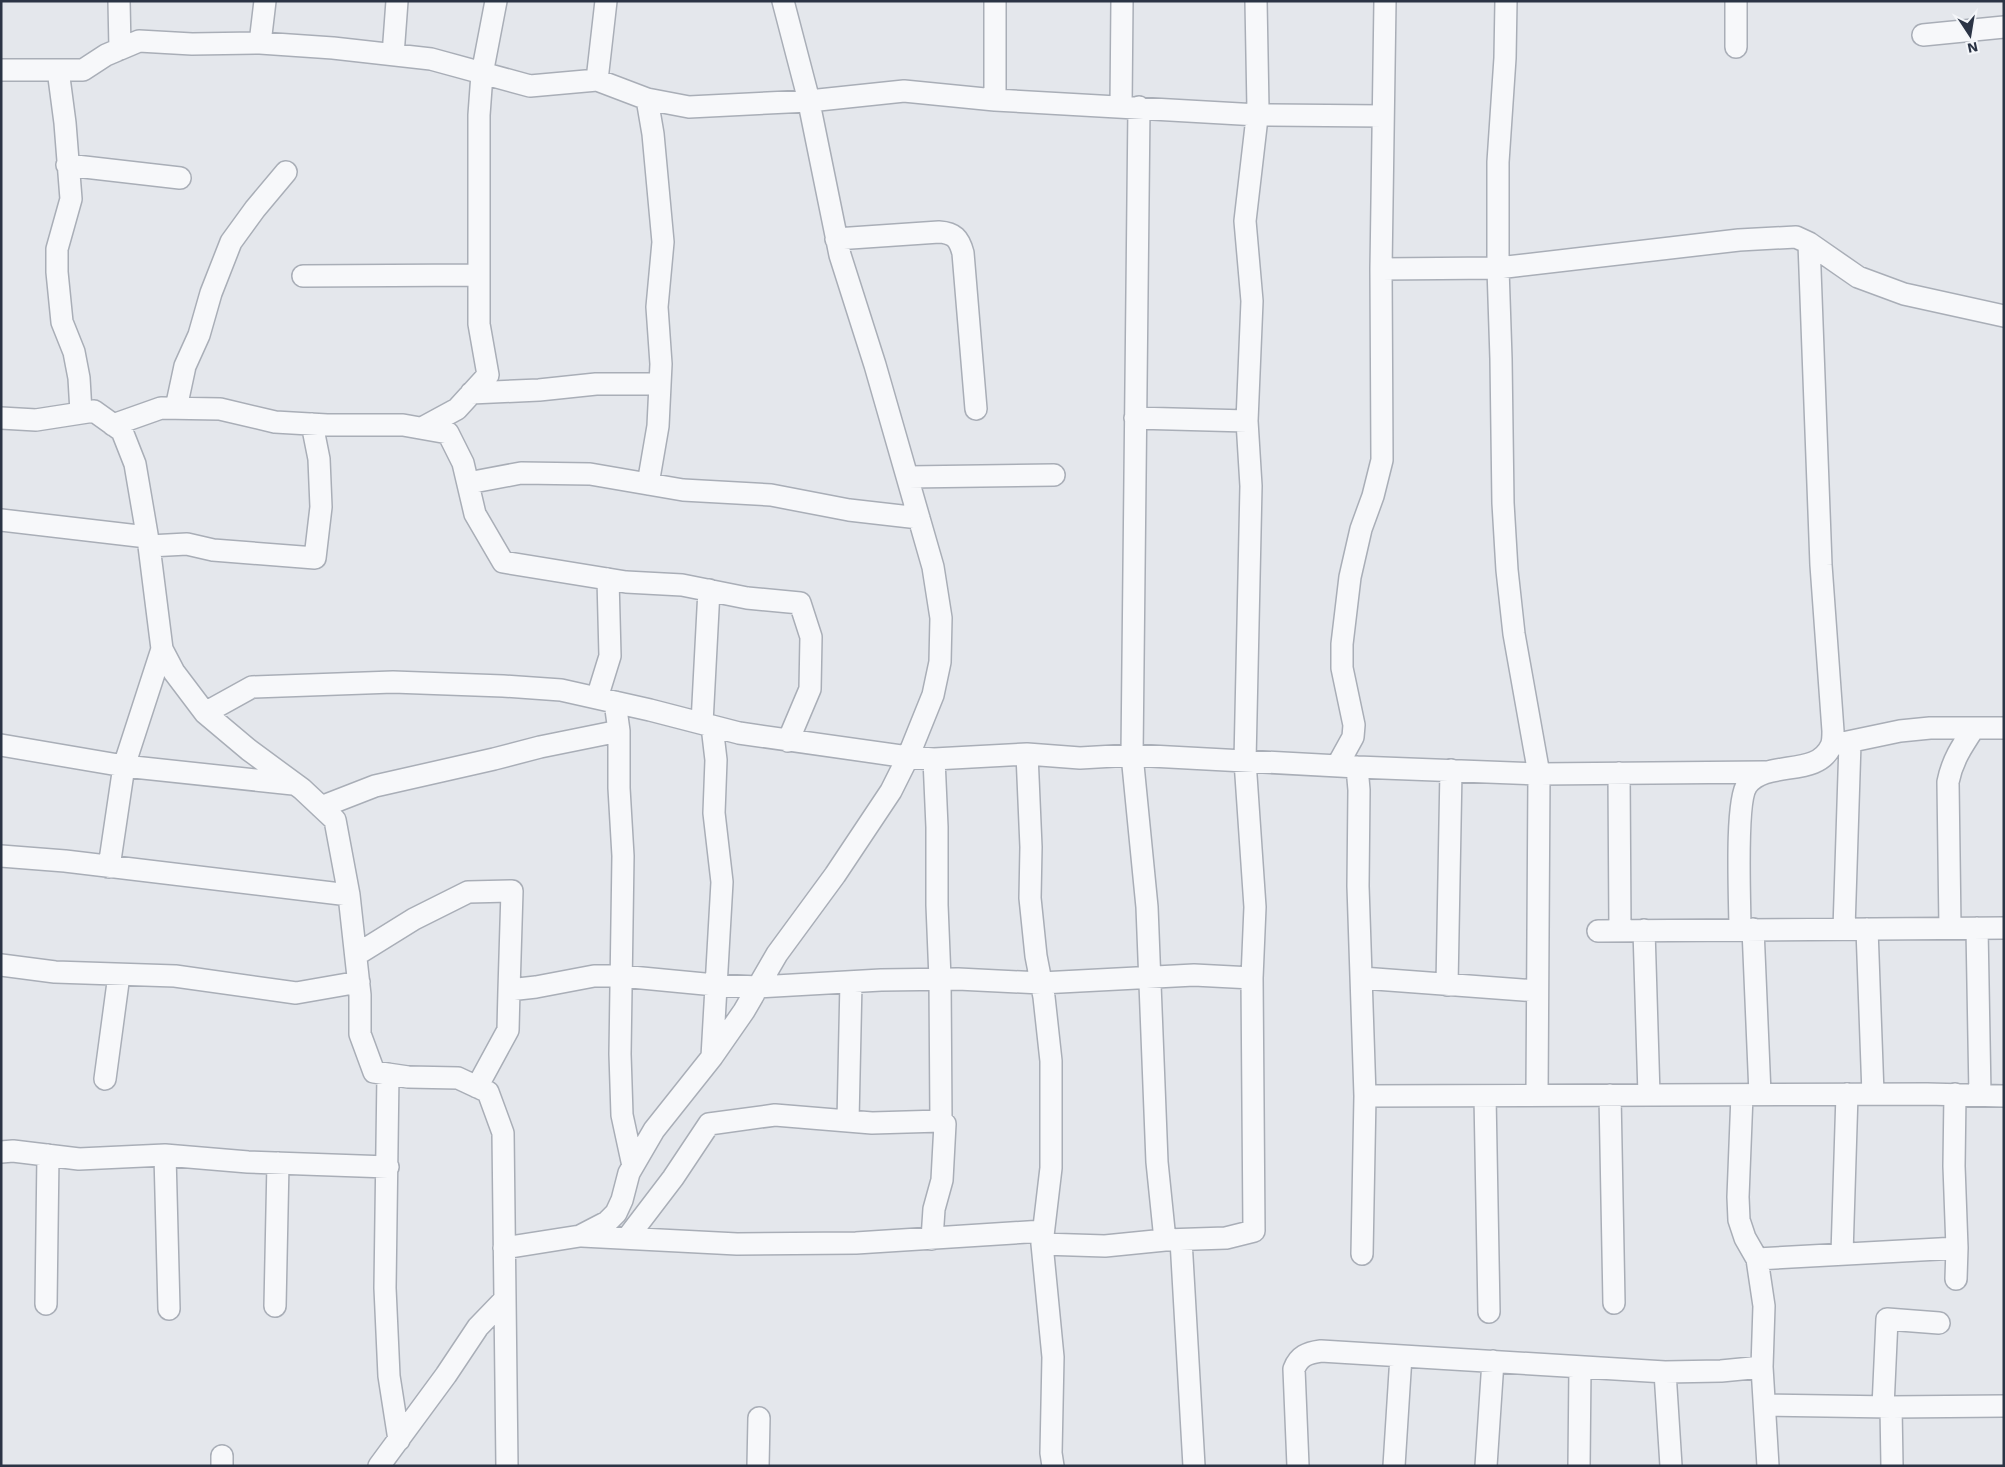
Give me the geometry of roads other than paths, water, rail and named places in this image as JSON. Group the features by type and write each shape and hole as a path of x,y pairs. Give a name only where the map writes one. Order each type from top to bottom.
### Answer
{"street":[{"path":"119,1 120,49"},
{"path":"260,43 265,1"},
{"path":"393,55 397,1"},
{"path":"422,428 457,409 488,375 479,324 479,115 482,74 496,1"},
{"path":"597,80 606,1"},
{"path":"580,1236 607,1222 616,1213 633,1166 654,1130 712,1057 744,1011 777,954 835,875 891,791 908,758 933,696 940,662 941,618 933,567 875,365 840,255 809,101 783,1"},
{"path":"995,1 995,100"},
{"path":"1122,1 1130,107 1135,418 1132,754 1147,907 1157,1162 1173,1240 1194,1466"},
{"path":"504,1248 580,1236 737,1244 856,1243 932,1239 1043,1237 1105,1246 1173,1240 1226,1238 1254,1231 1252,978 1255,907 1245,761 1251,486 1247,421 1252,301 1245,221 1258,115 1256,1"},
{"path":"1362,1254 1365,1096 1358,886 1358,790 1347,767 1354,725 1342,668 1342,644 1350,577 1361,529 1373,496 1382,460 1381,269 1385,1"},
{"path":"1506,1 1505,58 1498,162 1498,268 1503,503 1506,570 1514,634 1539,774 1537,1095"},
{"path":"1736,1 1736,47"},
{"path":"1923,35 2004,27"},
{"path":"1,70 83,70 106,55 139,41 192,44 260,43 333,48 430,59 530,86 597,80 647,99 689,107 809,101 904,91 995,100 1258,115 1384,116"},
{"path":"58,70 65,123 71,199 57,249 57,272 62,322 74,352 79,378 81,412"},
{"path":"647,99 653,134 663,242 657,307 661,364 658,426 648,484"},
{"path":"67,165 180,178"},
{"path":"176,408 185,366 200,335 211,293 231,242 286,172"},
{"path":"836,239 939,232 956,236 963,252 976,409"},
{"path":"1381,269 1498,268 1775,237 1796,237 1809,243 1858,277 1884,287 1904,294 2004,316"},
{"path":"1809,243 1821,565 1833,731 1841,744 1844,930"},
{"path":"303,276 479,275"},
{"path":"471,393 539,390 596,384 660,384"},
{"path":"113,425 161,408 220,409 274,422 403,425 448,433 463,463 476,514 503,562 608,579 682,585 747,598 800,603 811,637 810,689 788,741"},
{"path":"1,418 36,420 94,410 122,431 135,464 148,542 162,649 174,672 205,713 249,750 296,785 335,820 349,896 356,955 359,982 360,1034 374,1072 408,1077 458,1078 488,1092 503,1134 507,1466"},
{"path":"1135,418 1247,421"},
{"path":"1,520 148,542 187,544 213,550 315,558 321,507 319,459 312,424"},
{"path":"468,483 522,473 590,474 684,490 771,495 849,510 919,518"},
{"path":"908,477 1054,475"},
{"path":"608,579 610,656 606,700 619,731 619,788 623,856 621,976 622,1115 633,1166"},
{"path":"709,590 707,725 716,760 714,813 722,882 712,1057"},
{"path":"109,867 124,766 162,649"},
{"path":"205,713 252,687 394,682 503,686 561,690 738,733 908,758 934,759 1027,754 1080,758 1132,754 1347,767 1539,774 1765,772 1816,762 1841,744 1900,732 1930,728 2004,728"},
{"path":"1950,928 1948,782 1951,767 1957,754 1974,728"},
{"path":"321,807 375,786 494,760 540,747 619,731"},
{"path":"1,746 124,766 296,785"},
{"path":"1027,754 1031,847 1030,898 1051,1062 1051,1168 1043,1237 1053,1357 1051,1453 1053,1466"},
{"path":"932,1239 934,1209 942,1180 945,1124 941,1121 940,979 934,759"},
{"path":"1447,985 1451,770"},
{"path":"1765,772 1746,786 1742,802 1739,862 1747,929 1751,1094 1738,1197 1739,1220 1745,1238 1757,1258 1764,1306 1762,1367 1768,1466"},
{"path":"1619,773 1620,931"},
{"path":"1,856 349,896"},
{"path":"356,955 414,919 468,892 512,891 508,1030 477,1087"},
{"path":"1977,928 1980,1095"},
{"path":"1598,932 1644,930 2004,928"},
{"path":"1867,929 1872,1094"},
{"path":"1644,930 1650,1095"},
{"path":"1,965 55,972 175,976 296,993 359,982"},
{"path":"105,1079 119,975"},
{"path":"508,990 536,987 594,976 621,976 758,987 940,979 1041,982 1194,975 1252,978"},
{"path":"1362,978 1537,991"},
{"path":"848,1121 851,982"},
{"path":"388,1074 386,1297 389,1376 399,1440"},
{"path":"1365,1096 1751,1094 1955,1094 2004,1096"},
{"path":"1842,1254 1846,1094"},
{"path":"1955,1094 1956,1279"},
{"path":"1610,1095 1614,1304"},
{"path":"1486,1096 1489,1312"},
{"path":"628,1237 673,1178 709,1124 775,1115 872,1123 941,1121"},
{"path":"1,1152 13,1151 79,1159 166,1155 278,1163 388,1167"},
{"path":"46,1304 48,1155"},
{"path":"166,1155 169,1309"},
{"path":"275,1306 278,1163"},
{"path":"1757,1258 1957,1248"},
{"path":"379,1466 478,1326 505,1298"},
{"path":"1892,1466 1887,1407 1887,1319 1939,1323"},
{"path":"1298,1466 1294,1369 1297,1361 1310,1352 1321,1351 1666,1372 1762,1367"},
{"path":"1394,1466 1401,1356"},
{"path":"1486,1466 1493,1361"},
{"path":"1579,1466 1580,1366"},
{"path":"1666,1372 1671,1466"},
{"path":"1765,1405 2004,1406"},
{"path":"758,1466 759,1418"}]}
